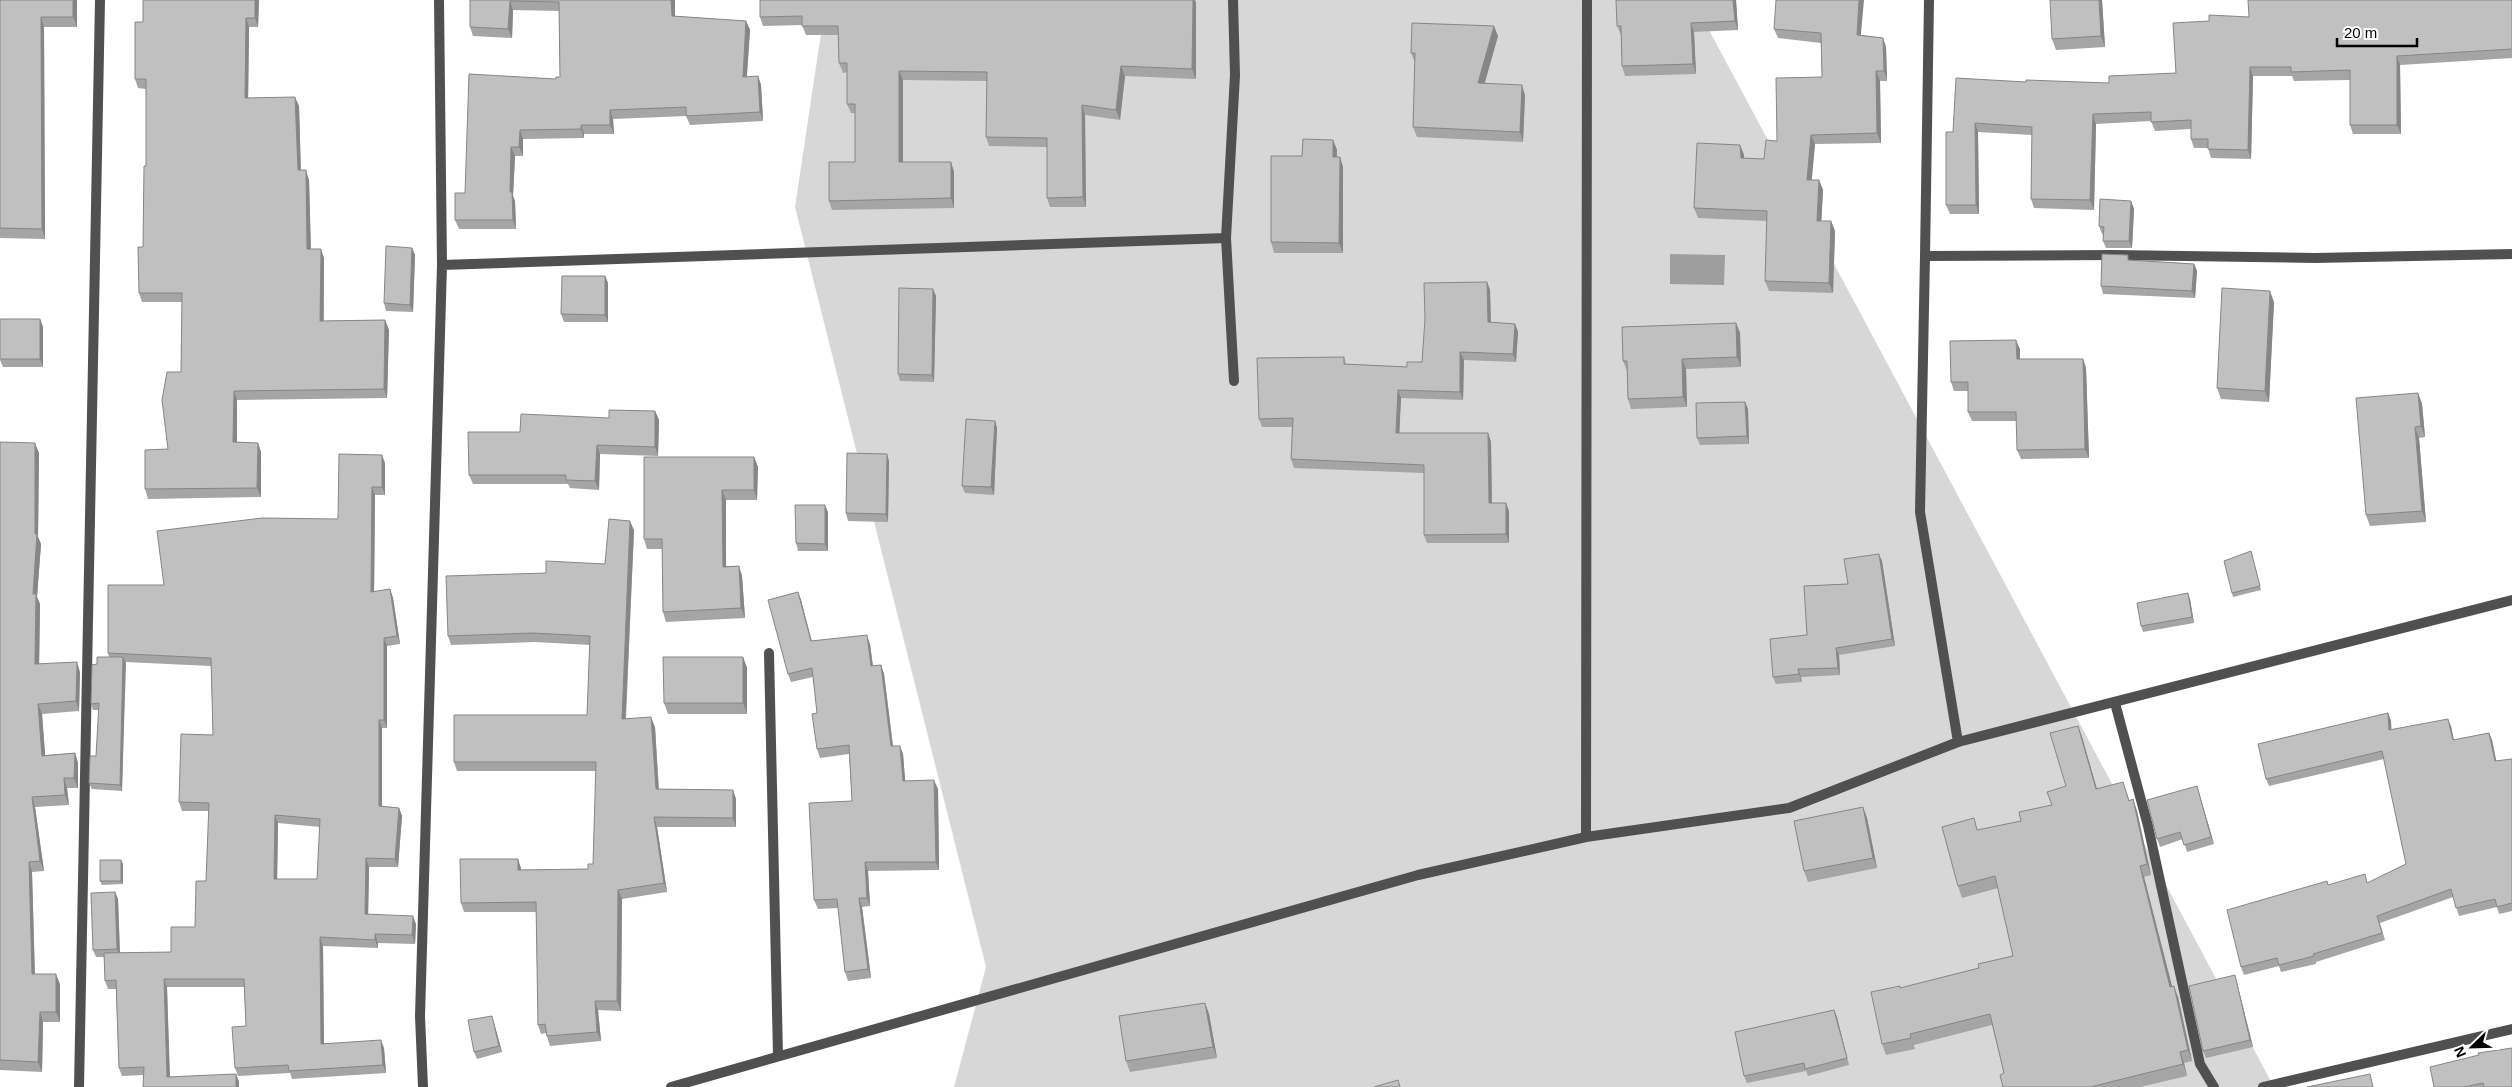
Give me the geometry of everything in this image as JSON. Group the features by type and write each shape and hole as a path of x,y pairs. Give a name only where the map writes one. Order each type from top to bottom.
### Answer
{"street":[{"path":"79,1087 100,0"},
{"path":"423,1087 420,1016 442,264 439,0"},
{"path":"1233,0 1235,75 1226,238 1234,381"},
{"path":"1586,837 1587,0"},
{"path":"1929,0 1920,512 1958,742"},
{"path":"442,264 1226,238"},
{"path":"1925,256 2113,255 2315,258 2512,254"},
{"path":"671,1087 1418,874 1586,837 1790,808 1958,742 2512,600"},
{"path":"769,652 778,1056"},
{"path":"2115,703 2148,826 2200,1064 2214,1087"},
{"path":"2263,1087 2512,1028"}],"shaded area":[{"path":"826,0 1693,0 2274,1087 954,1087 986,967 795,207"},
{"path":"1670,254 1725,255 1724,285 1670,284"}],"building":[{"path":"0,0 73,0 73,17 41,17 42,229 0,228"},
{"path":"143,0 255,0 255,18 246,18 245,98 295,97 298,170 306,170 307,249 321,249 320,321 385,320 384,389 234,391 233,442 258,443 257,488 145,489 145,450 168,449 162,400 167,372 181,372 182,293 139,293 138,247 143,247 144,166 146,166 146,79 135,79 135,22 143,22"},
{"path":"470,0 671,0 672,16 746,21 743,77 758,76 760,112 686,116 686,107 610,110 610,125 581,125 581,129 520,130 519,147 511,147 510,192 512,192 513,220 455,220 455,193 465,193 469,74 556,79 556,77 560,77 559,2 510,1 508,29 470,27"},
{"path":"760,0 1193,0 1192,69 1121,66 1116,110 1082,105 1083,197 1047,198 1047,138 986,137 987,72 899,71 899,162 951,162 951,198 829,201 829,162 855,162 855,104 847,104 847,63 839,63 838,26 802,26 802,16 760,17"},
{"path":"1616,0 1733,0 1735,21 1691,23 1693,64 1622,66 1621,26 1617,26"},
{"path":"1776,0 1859,0 1857,35 1883,38 1884,71 1876,71 1877,133 1811,135 1807,180 1819,180 1817,221 1831,221 1829,283 1765,281 1767,211 1694,208 1697,143 1740,145 1741,158 1764,159 1766,140 1777,141 1776,78 1822,77 1821,33 1774,29"},
{"path":"2050,0 2099,0 2101,36 2052,39"},
{"path":"2248,0 2512,0 2512,49 2397,56 2397,125 2350,125 2350,70 2291,72 2291,67 2250,67 2248,150 2208,149 2208,139 2191,139 2191,120 2151,122 2151,112 2093,114 2090,200 2031,199 2032,127 1975,123 1976,205 1946,205 1946,132 1953,132 1956,78 2026,82 2026,80 2109,83 2109,76 2176,73 2173,23 2209,21 2209,15 2249,17"},
{"path":"1412,23 1494,26 1478,83 1522,85 1520,132 1413,127 1415,53 1411,53"},
{"path":"1303,139 1333,140 1333,157 1340,157 1339,243 1271,242 1271,156 1302,156"},
{"path":"2100,199 2131,201 2129,241 2103,241 2104,227 2099,226"},
{"path":"386,246 412,248 410,305 384,303"},
{"path":"2102,254 2128,255 2128,260 2194,264 2192,291 2101,286"},
{"path":"562,276 605,276 605,315 561,314"},
{"path":"1487,282 1488,322 1515,324 1513,354 1460,352 1460,392 1398,390 1396,433 1488,433 1489,503 1506,503 1506,534 1424,535 1424,465 1291,459 1293,418 1259,419 1257,358 1344,357 1344,364 1407,367 1407,362 1422,362 1425,319 1424,283"},
{"path":"899,288 933,289 932,375 898,374"},
{"path":"2222,288 2270,291 2265,391 2217,388"},
{"path":"0,319 40,319 40,359 0,359"},
{"path":"1736,323 1737,357 1682,359 1683,397 1628,399 1627,361 1623,361 1622,327"},
{"path":"2016,340 2017,359 2083,359 2085,449 2017,450 2016,412 1968,412 1968,382 1951,382 1950,341"},
{"path":"2418,393 2421,426 2415,427 2422,511 2366,515 2356,398"},
{"path":"1745,402 1747,436 1697,438 1696,403"},
{"path":"609,410 655,411 655,447 597,445 595,481 566,480 566,475 469,475 468,432 520,432 521,414 609,418"},
{"path":"966,419 995,421 991,487 962,486"},
{"path":"0,442 35,443 35,534 37,534 33,594 36,594 35,664 77,662 76,701 38,704 42,756 75,753 74,778 64,778 65,795 32,797 40,861 29,862 32,974 56,974 56,1012 40,1012 38,1062 0,1060"},
{"path":"847,453 887,454 886,514 846,513"},
{"path":"339,454 382,455 382,487 372,487 371,592 390,589 397,636 384,638 384,720 379,720 379,806 399,808 395,859 366,858 365,914 413,916 412,935 375,934 375,940 320,937 321,1044 381,1040 383,1065 289,1071 288,1065 235,1068 232,1027 246,1026 244,979 164,979 167,1077 236,1074 236,1087 143,1087 144,1067 119,1068 116,980 105,981 104,953 171,952 171,927 195,927 196,881 206,881 209,803 179,802 181,734 213,735 211,658 108,653 108,585 164,585 157,531 262,518 338,519","holes":["275,815 320,819 317,879 274,879"]},
{"path":"644,457 754,457 754,490 722,490 723,567 739,566 741,608 663,612 662,539 644,539"},
{"path":"795,505 825,505 825,544 796,543"},
{"path":"609,519 630,521 622,719 651,717 656,789 733,790 733,818 654,817 664,883 618,890 617,1001 595,1001 597,1032 547,1036 545,1024 538,1025 536,902 461,903 460,859 518,859 518,870 588,869 588,864 593,864 596,762 454,762 454,715 587,715 590,636 532,633 448,636 446,576 546,573 546,561 605,564"},
{"path":"2251,551 2260,586 2232,593 2224,561"},
{"path":"1879,554 1892,639 1836,648 1838,668 1798,669 1799,674 1773,677 1770,639 1807,635 1804,586 1848,584 1844,559"},
{"path":"798,592 811,641 867,635 871,666 881,665 891,746 900,746 903,781 934,780 936,862 865,862 867,898 859,898 868,969 845,972 837,899 814,900 809,803 852,801 849,745 817,749 812,714 817,713 812,668 788,674 768,600"},
{"path":"2188,593 2192,617 2141,626 2137,603"},
{"path":"97,657 123,657 120,785 89,783 90,756 96,756 99,703 91,704 92,665 97,664"},
{"path":"663,657 743,657 743,703 664,703"},
{"path":"2388,713 2389,730 2448,719 2453,740 2489,733 2495,761 2512,759 2512,903 2497,907 2495,899 2456,908 2451,889 2377,916 2382,933 2313,954 2314,956 2279,965 2277,958 2241,967 2227,910 2327,881 2328,885 2365,874 2367,883 2406,864 2382,751 2266,779 2258,744"},
{"path":"2078,726 2096,789 2123,782 2129,801 2133,799 2147,864 2140,866 2170,987 2174,986 2188,1050 2180,1052 2183,1064 2090,1087 2003,1087 2000,1075 2004,1073 1990,1014 1910,1034 1911,1038 1882,1044 1871,992 1900,986 1900,988 1979,968 1978,964 2013,956 1995,876 1958,886 1942,827 1974,818 1977,830 2021,821 2019,812 2052,805 2047,792 2066,786 2050,733"},
{"path":"2197,786 2211,837 2184,845 2180,832 2157,839 2147,800"},
{"path":"1863,807 1873,858 1804,871 1794,821"},
{"path":"100,860 121,860 121,881 100,881"},
{"path":"115,892 117,949 93,950 91,893"},
{"path":"2235,975 2250,1040 2203,1051 2189,986"},
{"path":"1205,1003 1213,1047 1126,1061 1119,1016"},
{"path":"1834,1010 1847,1058 1805,1069 1804,1063 1744,1076 1735,1032"},
{"path":"492,1016 499,1046 474,1052 468,1020"},
{"path":"2512,1048 2512,1087 2484,1087 2483,1083 2464,1087 2434,1087 2430,1067 2479,1055 2478,1053"},
{"path":"2370,1074 2373,1087 2307,1087"},
{"path":"1398,1080 1400,1087 1374,1087"}]}
